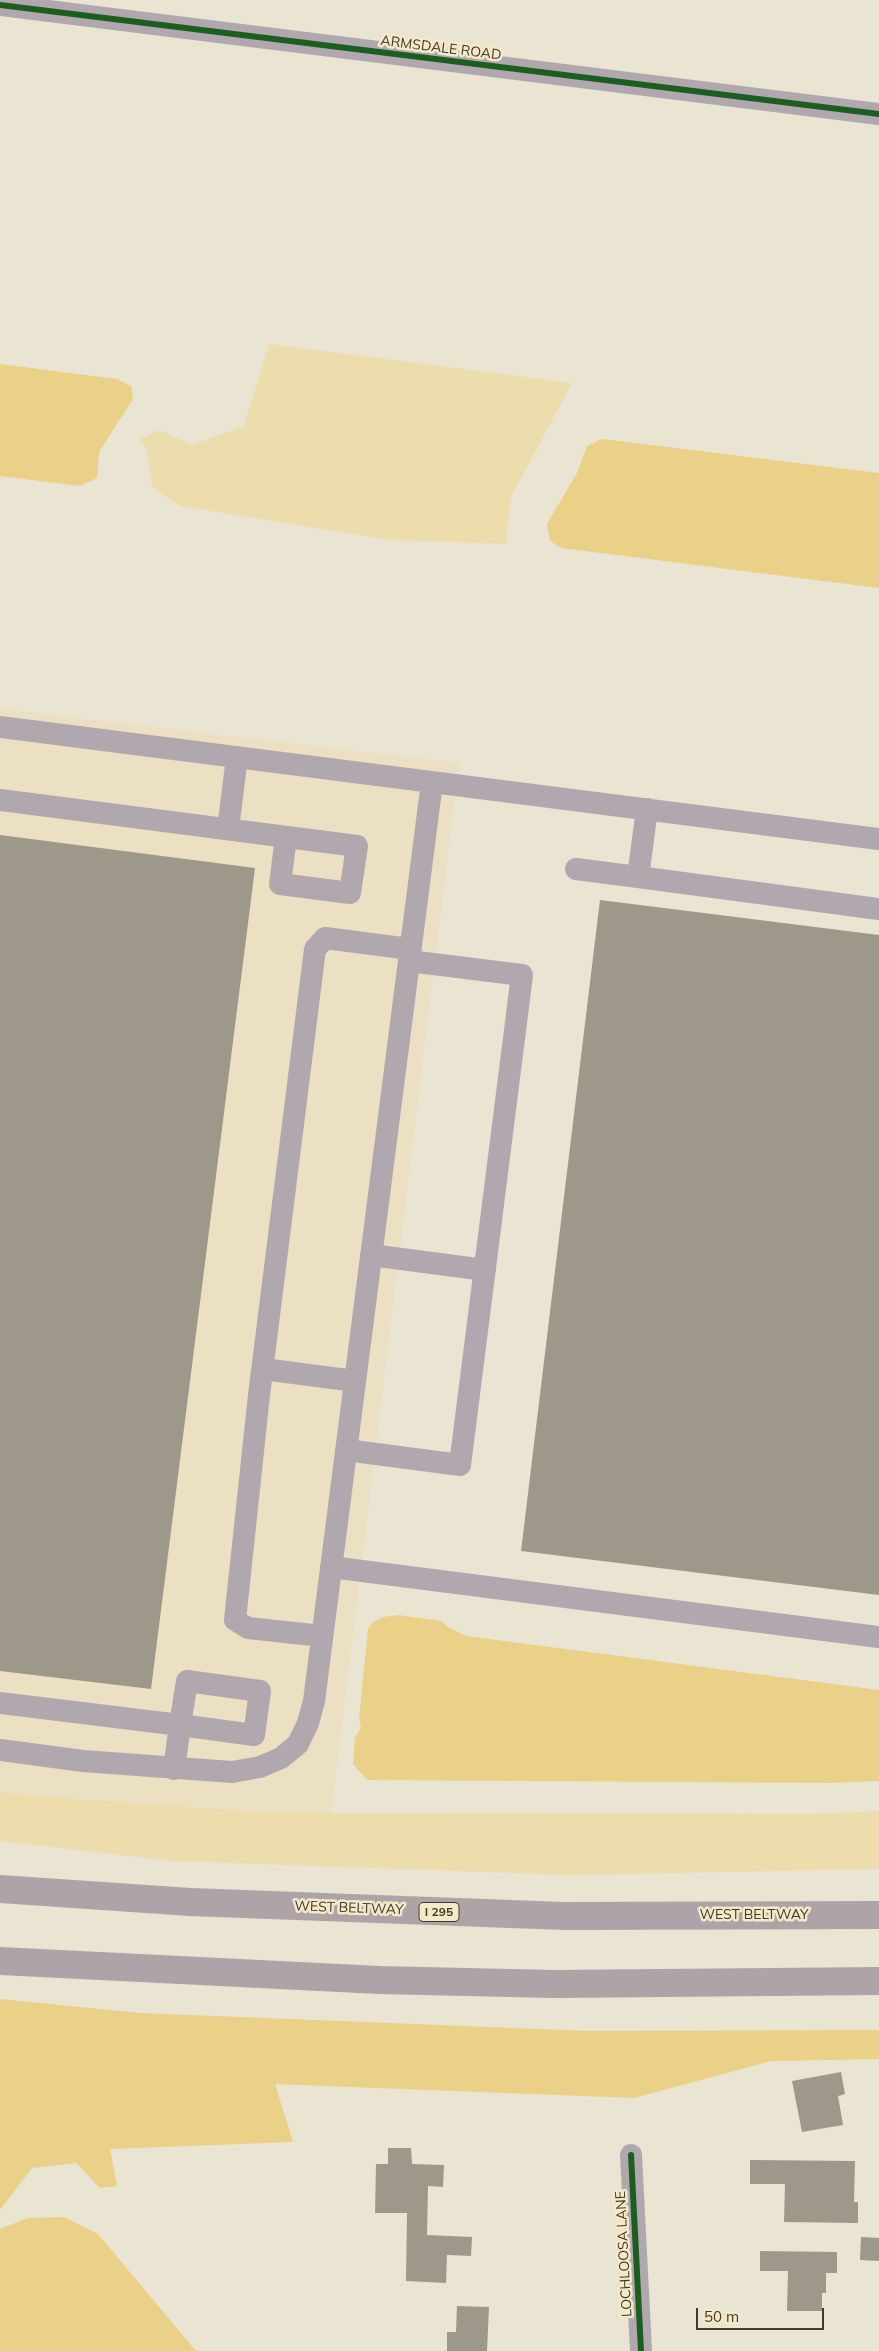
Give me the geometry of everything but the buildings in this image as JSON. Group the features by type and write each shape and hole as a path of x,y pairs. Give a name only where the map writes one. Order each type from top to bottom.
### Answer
{"highway":[{"name":"WEST BELTWAY","path":"0,1889 190,1902 564,1916 879,1915"},
{"path":"0,1961 398,1980 554,1984 879,1981"}],"street":[{"name":"ARMSDALE ROAD","path":"0,5 879,114"},
{"path":"0,728 879,839"},
{"path":"228,829 237,757"},
{"path":"0,1750 174,1769 232,1772 260,1767 281,1758 298,1744 308,1723 314,1701 432,782"},
{"path":"0,800 286,837"},
{"path":"638,877 647,810"},
{"path":"576,868 879,908"},
{"path":"322,1636 248,1628 235,1620 263,1369 315,949 325,938 522,975 460,1465 346,1450"},
{"path":"371,1255 485,1270"},
{"path":"263,1369 355,1381"},
{"path":"331,1567 879,1637"},
{"path":"0,1703 180,1725 174,1769"},
{"name":"LOCHLOOSA LANE","path":"631,2155 641,2351"}],"shaded area":[{"path":"269,344 572,383 511,497 506,544 390,540 180,506 152,487 147,449 139,440 159,430 192,445 244,426"},
{"path":"0,364 117,379 131,386 133,399 99,452 97,478 80,486 0,476"},
{"path":"602,439 879,473 879,588 561,548 550,541 547,524 577,473 587,446"},
{"path":"0,709 459,763 331,1814 275,1813 0,1793"},
{"path":"399,1615 441,1621 448,1627 466,1636 879,1690 879,1781 830,1783 367,1780 353,1764 355,1738 361,1728 359,1719 368,1629 373,1622 383,1617"},
{"path":"0,1793 275,1813 817,1814 879,1811 879,1869 572,1875 172,1861 0,1841"},
{"path":"0,1999 140,2013 589,2031 879,2030 879,2059 771,2061 634,2098 275,2084 293,2142 110,2149 117,2186 100,2188 76,2163 32,2168 0,2210"},
{"path":"64,2217 98,2234 196,2351 0,2351 0,2229 28,2218"}],"cycle path":[{"path":"0,5 879,114"},
{"path":"631,2155 641,2351"}]}
